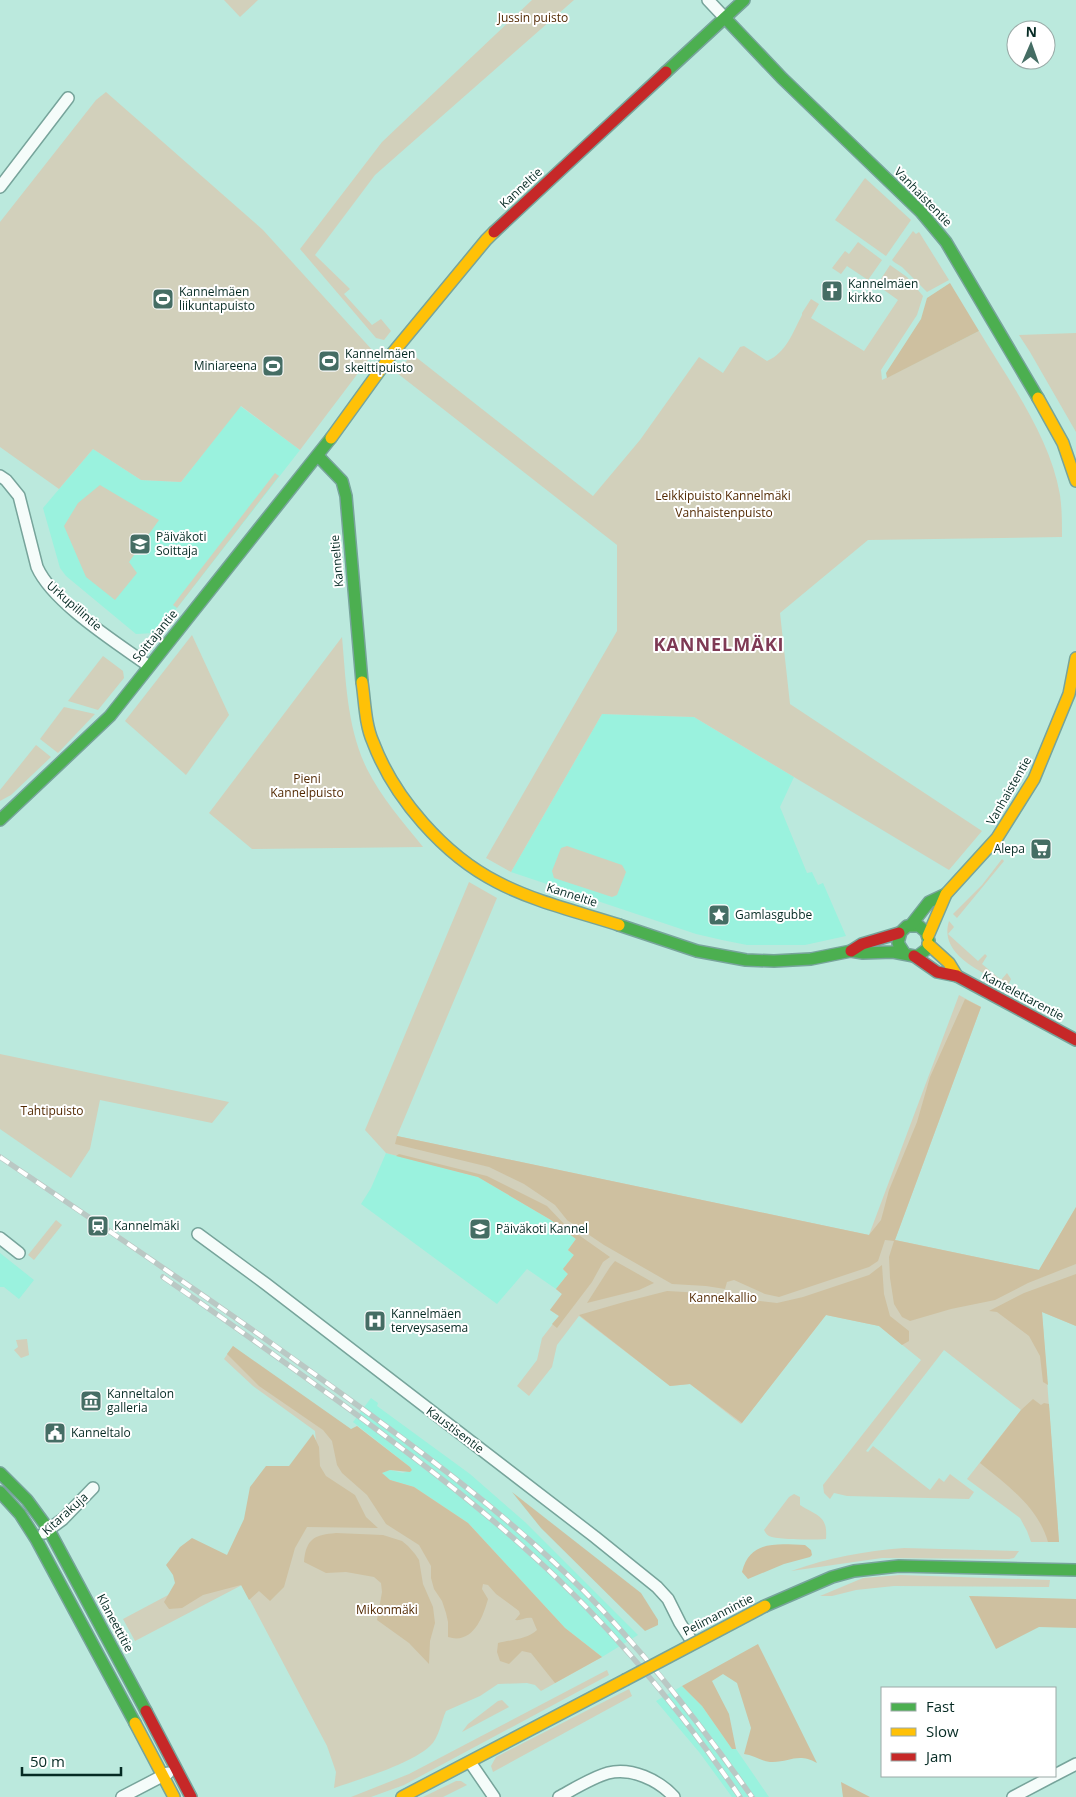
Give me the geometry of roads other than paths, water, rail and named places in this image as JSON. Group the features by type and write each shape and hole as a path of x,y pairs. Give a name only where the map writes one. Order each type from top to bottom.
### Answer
{"street":[{"name":"Vanhaistentie","path":"708,0 782,78 921,212 946,242 1055,426 1064,443 1076,481"},
{"name":"Kanneltie","path":"744,0 486,240 392,355 318,456 342,480 346,496 359,657 367,722 372,742 383,765 412,810 451,852 496,882 524,894 697,951 746,960 774,961 811,959 851,951 863,953 893,952 910,955"},
{"path":"0,187 68,98"},
{"name":"Soittajantie","path":"0,820 110,716 318,456"},
{"name":"Urkupillintie","path":"0,476 6,480 19,496 38,568 42,578 52,591 149,666"},
{"name":"Vanhaistentie","path":"928,940 946,894 997,838 1034,779 1069,694 1076,658"},
{"name":"Vanhaistentie","path":"910,926 929,902 946,894"},
{"path":"910,926 919,926 926,932 928,940 923,953 910,955 899,947 900,934 904,928 910,926"},
{"name":"Kanneltie","path":"851,951 862,944 900,934"},
{"name":"Kantelettarentie","path":"928,940 949,963 957,976"},
{"name":"Kantelettarentie","path":"910,955 937,972 957,976 1076,1040"},
{"name":"Kaustisentie","path":"198,1234 266,1284 595,1537 657,1587 668,1599 693,1643"},
{"path":"0,1238 19,1253"},
{"name":"Klaneettitie","path":"0,1473 17,1487 49,1530 191,1797"},
{"name":"Kitarakuja","path":"36,1539 63,1519 92,1488"},
{"path":"0,1492 17,1511 36,1539 174,1797"},
{"name":"Pelimannintie","path":"402,1797 765,1606 832,1577 899,1566 1076,1570"},
{"path":"470,1762 494,1797"},
{"path":"1056,1774 1076,1764"},
{"path":"122,1797 176,1768"},
{"path":"558,1797 607,1773 623,1772 640,1775 657,1783 674,1797"},
{"path":"1013,1797 1050,1777"}],"railway":[{"path":"0,1157 309,1370 473,1492 502,1516 585,1592 630,1640 693,1717 752,1797"},
{"path":"163,1277 349,1409 464,1497 530,1553 588,1609 642,1669 693,1732 740,1797"}],"place":[{"name":"Kannelmäen kirkko","path":"832,291"},
{"name":"Kannelmäen liikuntapuisto","path":"163,299"},
{"name":"Kannelmäen skeittipuisto","path":"329,361"},
{"name":"Miniareena","path":"273,366"},
{"name":"Päiväkoti Soittaja","path":"140,544"},
{"name":"Alepa","path":"1041,849"},
{"name":"Gamlasgubbe","path":"719,915"},
{"name":"Kannelmäki","path":"98,1226"},
{"name":"Päiväkoti Kannel","path":"480,1229"},
{"name":"Kannelmäen terveysasema","path":"375,1321"},
{"name":"Kanneltalon galleria","path":"91,1401"},
{"name":"Kanneltalo","path":"55,1433"}],"district":[{"name":"KANNELMÄKI","path":"719,645"}],"park label":[{"name":"Jussin puisto","path":"533,18"},
{"name":"Leikkipuisto Kannelmäki","path":"723,496"},
{"name":"Vanhaistenpuisto","path":"724,513"},
{"name":"Pieni Kannelpuisto","path":"307,786"},
{"name":"Tahtipuisto","path":"52,1111"},
{"name":"Kannelkallio","path":"723,1298"},
{"name":"Mikonmäki","path":"387,1610"}]}
